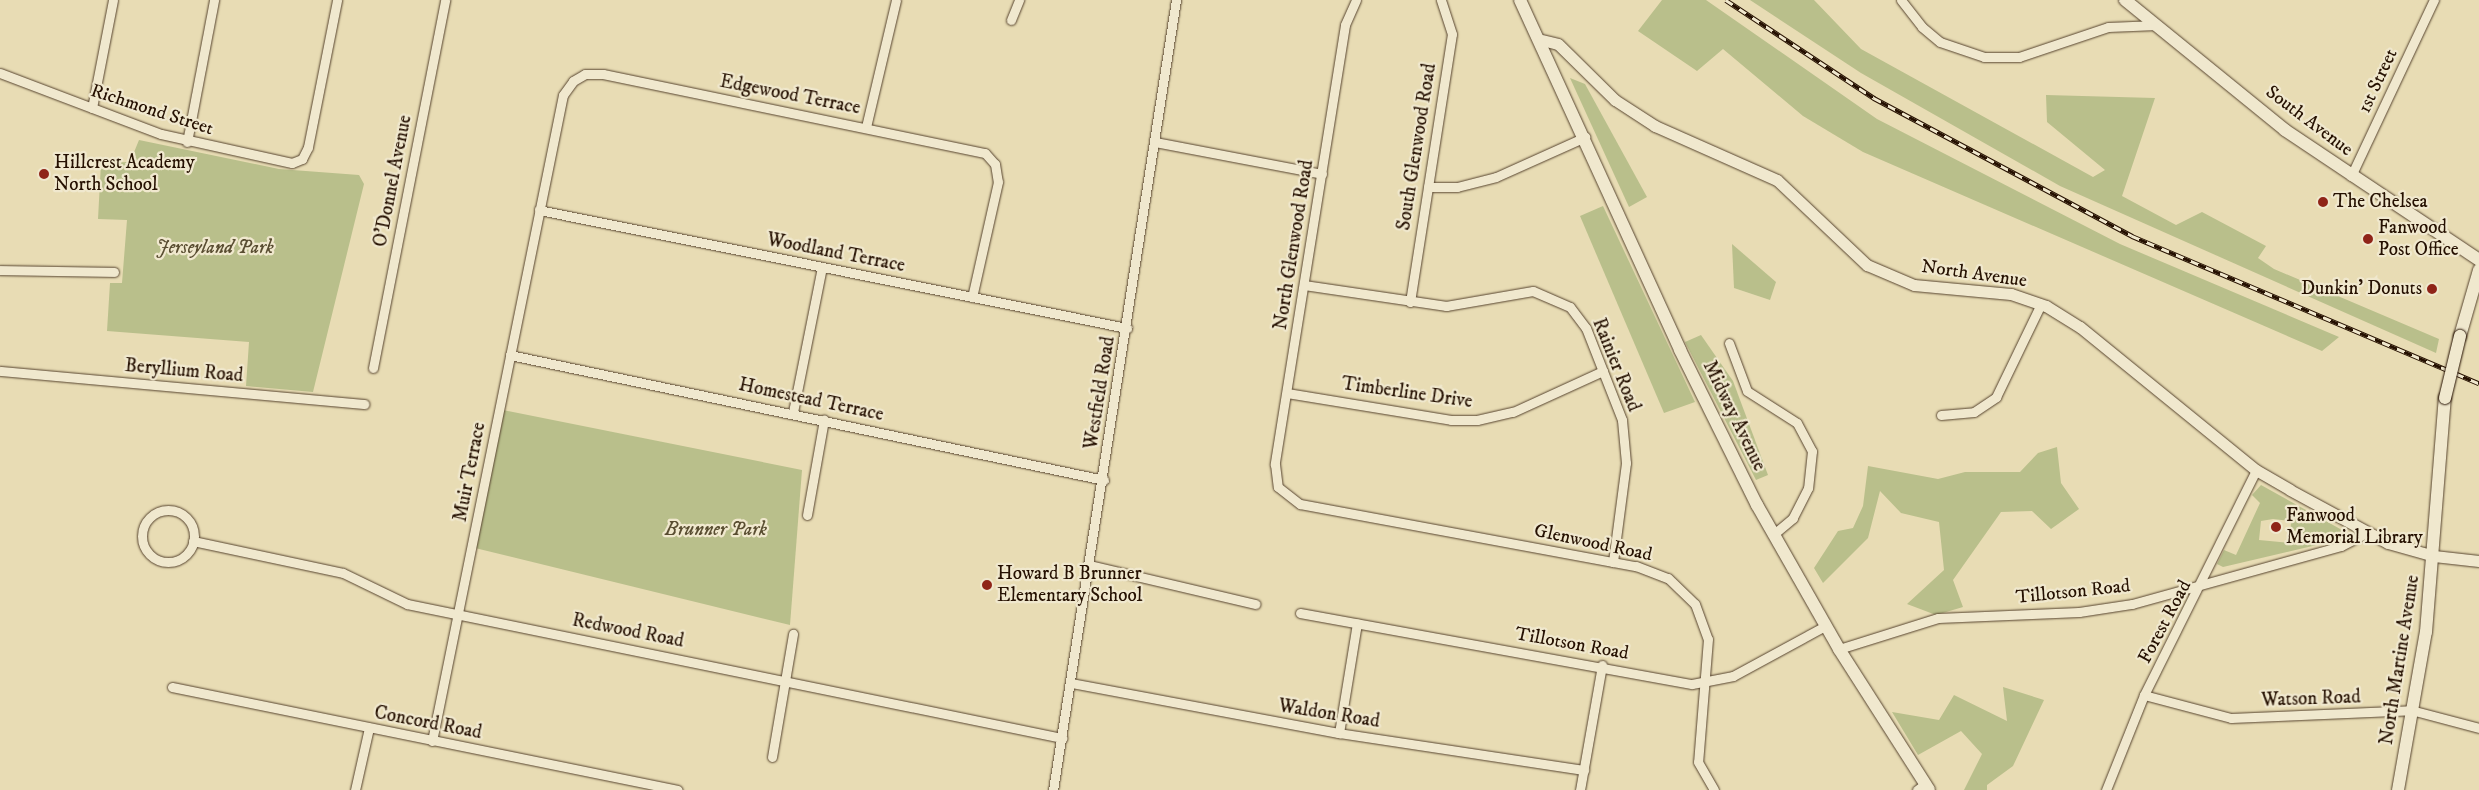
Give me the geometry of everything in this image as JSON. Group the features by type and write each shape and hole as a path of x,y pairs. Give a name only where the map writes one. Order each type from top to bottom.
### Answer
{"main road":[{"path":"1520,0 1542,40"},
{"name":"South Avenue","path":"2125,0 2285,130 2479,260"},
{"name":"Midway Avenue","path":"1542,40 1680,350 1774,534 1838,649 1924,788"},
{"name":"North Martine Avenue","path":"2398,790 2434,556 2445,398 2479,270"}],"street":[{"path":"92,108 113,0"},
{"path":"187,142 214,0"},
{"name":"Richmond Street","path":"0,73 187,142 282,162 298,161 308,147 338,0"},
{"name":"O'Donnel Avenue","path":"373,368 445,0"},
{"path":"866,128 896,0"},
{"path":"1011,20 1019,0"},
{"name":"Westfield Road","path":"1053,790 1104,480 1176,0"},
{"name":"North Glenwood Road","path":"1284,495 1274,470 1347,18 1356,0"},
{"name":"South Glenwood Road","path":"1410,302 1452,34 1441,0"},
{"path":"1901,0 1922,27 1940,42 1984,58 2019,57 2108,27 2157,25"},
{"name":"1st Street","path":"2351,176 2434,0"},
{"name":"North Avenue","path":"1542,40 1558,44 1615,100 1655,126 1777,180 1844,248 1879,272 1914,285 2011,294 2042,304 2094,338 2256,470 2366,533 2434,556 2479,561"},
{"name":"Edgewood Terrace","path":"539,210 563,95 573,81 585,74 975,149 995,164 998,182 972,297"},
{"path":"1428,187 1457,187 1496,177 1585,137"},
{"path":"1155,142 1322,174"},
{"name":"Woodland Terrace","path":"539,210 1127,328"},
{"name":"Muir Terrace","path":"432,741 539,210"},
{"path":"793,412 822,267"},
{"path":"0,270 114,272"},
{"name":"Rainier Road","path":"1304,284 1410,302 1461,306 1527,291 1553,296 1579,316 1622,420 1625,450 1613,562"},
{"path":"1941,415 1974,412 1996,397 2042,304"},
{"path":"1729,344 1746,391 1797,423 1812,451 1808,488 1793,518 1774,534"},
{"name":"Homestead Terrace","path":"510,355 793,412 1104,480"},
{"name":"Beryllium Road","path":"0,371 365,404"},
{"name":"Timberline Drive","path":"1287,392 1451,420 1477,420 1513,412 1603,371"},
{"path":"807,515 824,420"},
{"name":"Forest Road","path":"2106,790 2144,695 2205,581 2256,470"},
{"name":"Glenwood Road","path":"1284,495 1300,504 1613,562 1660,574 1689,597 1708,639 1706,683 1698,762 1714,790"},
{"path":"169,510 188,520 193,540 182,558 166,562 147,553 142,532 149,518 169,510"},
{"name":"Tillotson Road","path":"1838,649 1938,618 2104,609 2341,546 2366,533"},
{"name":"Redwood Road","path":"193,540 343,573 407,604 783,678 1062,738"},
{"path":"1089,564 1255,604"},
{"name":"Tillotson Road","path":"1300,613 1602,665 1677,682 1706,683 1744,671 1826,626"},
{"path":"1339,732 1357,623"},
{"path":"772,757 783,678 793,634"},
{"path":"1580,790 1602,665"},
{"name":"Waldon Road","path":"1071,683 1339,732 1584,770"},
{"name":"Concord Road","path":"172,687 678,790"},
{"name":"Watson Road","path":"2144,695 2231,718 2411,710 2479,728"},
{"path":"355,790 370,728"}],"green space":[{"path":"1662,0 1706,0 1877,119 2120,244 2339,337 2322,351 1863,152 1803,116 1723,49 1697,71 1638,31"},
{"path":"1750,0 1814,0 1861,49 2093,177 2105,170 2047,122 2046,95 2155,98 2122,196 2176,225 2202,212 2266,246 2258,258 2274,269 2439,339 2436,353 2060,186 1861,73"},
{"path":"1570,78 1585,84 1647,197 1629,207"},
{"name":"Jerseyland Park","path":"139,140 279,169 359,175 364,184 313,392 246,386 249,342 107,331 110,283 122,283 127,220 98,219 101,163 130,162"},
{"path":"1603,206 1695,402 1664,413 1580,216"},
{"path":"1732,244 1776,282 1770,300 1734,288"},
{"path":"1701,335 1733,381 1768,475 1756,480 1685,342"},
{"name":"Brunner Park","path":"503,410 802,470 790,625 475,548"},
{"path":"2057,447 2061,483 2079,509 2051,529 2032,511 2001,512 1953,580 1963,607 1936,615 1907,604 1944,570 1939,522 1901,513 1880,491 1868,538 1823,583 1814,568 1838,531 1853,528 1863,506 1868,466 1938,479 1965,472 2020,472 2038,453"},
{"path":"2261,485 2342,530 2338,540 2223,567 2217,564 2224,550 2236,555 2260,503 2252,495","holes":["2273,519 2291,521 2290,543 2259,540 2261,521"]},
{"path":"2003,687 2044,700 2013,766 1987,785 1987,790 1964,790 1982,754 1961,731 1918,755 1892,712 1939,720 1954,695 2007,721"}],"railway":[{"path":"1726,0 1874,98 2132,236 2479,383"}],"place":[{"name":"Hillcrest Academy North School","path":"44,174"},
{"name":"The Chelsea","path":"2323,202"},
{"name":"Fanwood Post Office","path":"2368,239"},
{"name":"Dunkin' Donuts","path":"2432,289"},
{"name":"Fanwood Memorial Library","path":"2276,527"},
{"name":"Howard B Brunner Elementary School","path":"987,585"}]}
